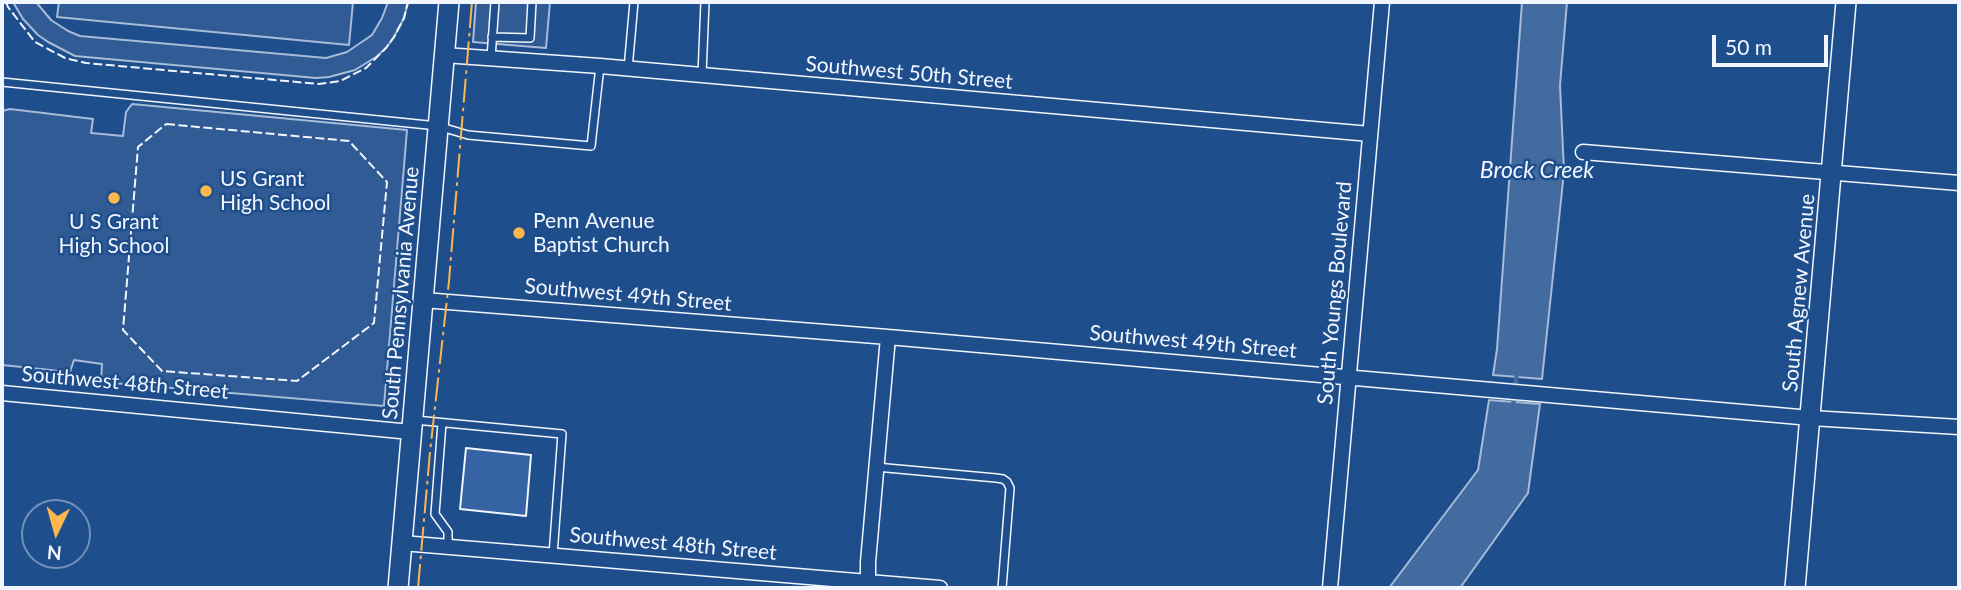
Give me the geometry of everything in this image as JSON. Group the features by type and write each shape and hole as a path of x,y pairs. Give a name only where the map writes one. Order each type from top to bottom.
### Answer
{"street":[{"name":"South Pennsylvania Avenue","path":"398,588 449,2"},
{"name":"South Youngs Boulevard","path":"1330,588 1382,2"},
{"name":"South Agnew Avenue","path":"1795,588 1846,2"},
{"name":"Southwest 50th Street","path":"444,55 600,66 1370,134"},
{"path":"1583,152 1959,183"},
{"name":"Southwest 49th Street","path":"423,300 888,337 1811,418 1959,427"},
{"path":"868,585 888,337"},
{"name":"Southwest 48th Street","path":"2,393 412,426"},
{"name":"Southwest 48th Street","path":"402,543 868,585 940,588"}],"lane":[{"path":"491,58 495,2"},
{"path":"492,37 530,38 532,2"},
{"path":"628,69 634,2"},
{"path":"702,76 705,2"},
{"path":"2,82 438,126 468,135 590,146 600,66"},
{"path":"442,423 435,514 448,532 449,547"},
{"path":"412,426 442,423 562,434 553,555"},
{"path":"876,467 996,478 1007,482 1010,488 1002,588"}],"shaded area":[{"path":"13,2 36,2 51,20 80,36 326,58 347,52 372,35 388,2 408,2 404,18 394,37 376,57 355,70 316,78 75,56 38,35 23,19"},
{"path":"59,2 353,2 349,45 57,17"},
{"path":"476,2 550,2 546,48 473,42"},
{"name":"US Grant High School","path":"132,104 407,130 384,406 101,382 102,364 74,360 70,372 2,365 2,111 10,109 93,119 91,133 123,136 126,112"}],"water":[{"name":"Brock Creek","path":"1522,2 1567,2 1560,85 1564,172 1542,379 1493,375"},
{"path":"1489,400 1540,404 1528,493 1460,588 1389,588 1478,470"}],"building":[{"path":"466,448 531,455 526,516 460,509"}],"waterway":[{"name":"Brock Creek","path":"1513,406 1517,373"}],"fence":[{"path":"6,2 35,42 65,58 86,63 319,84 340,81 366,68 394,37 404,18 408,2"},
{"path":"166,124 349,141 387,182 374,323 297,381 162,371 123,330 138,147 166,124"}],"power":[{"path":"418,588 449,281 472,2"}],"place":[{"name":"US Grant High School","path":"206,191"},
{"name":"U S Grant High School","path":"114,198"},
{"name":"Penn Avenue Baptist Church","path":"519,233"}]}
